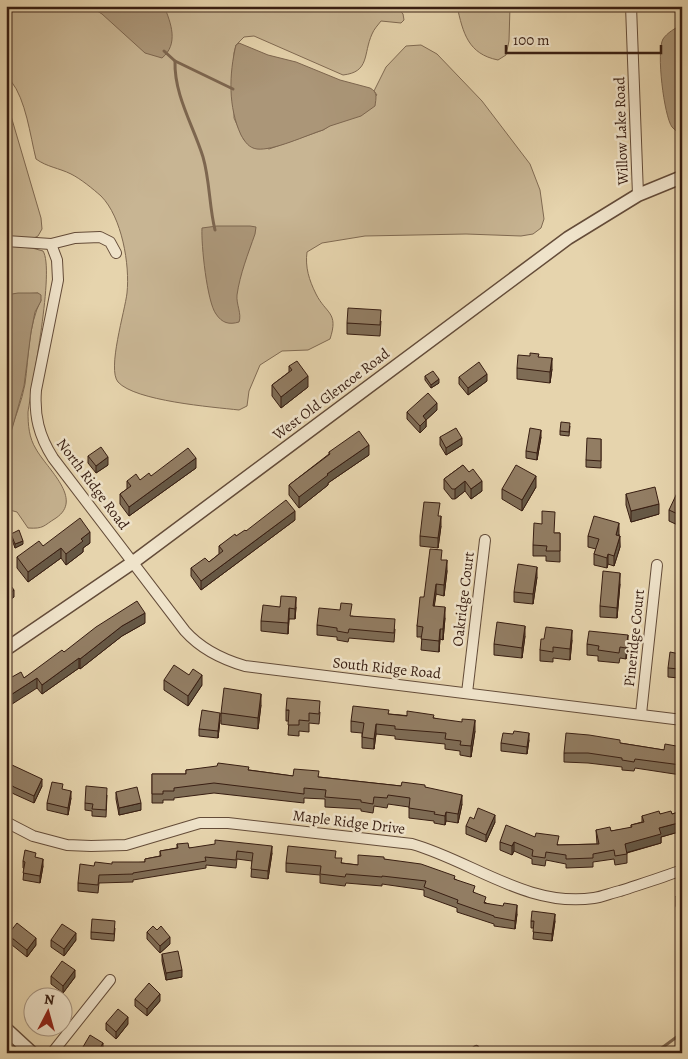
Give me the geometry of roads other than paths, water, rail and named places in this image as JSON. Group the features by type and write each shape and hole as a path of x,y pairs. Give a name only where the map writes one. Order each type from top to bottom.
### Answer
{"street":[{"name":"Willow Lake Road","path":"631,6 638,195"},
{"name":"West Old Glencoe Road","path":"6,649 132,563 529,266 583,228 638,195 682,177"},
{"path":"6,241 51,244 75,238 100,237 110,242 116,253"},
{"name":"North Ridge Road","path":"51,244 57,260 58,280 36,390 35,406 38,430 53,458 132,563"},
{"name":"Oakridge Court","path":"467,692 485,540"},
{"name":"South Ridge Road","path":"132,563 190,637 212,654 228,661 254,667 682,720"},
{"name":"Pineridge Court","path":"641,714 657,565"},
{"name":"Maple Ridge Drive","path":"6,822 33,836 67,845 126,845 200,822 228,823 412,844 434,850 496,880 529,892 561,899 594,898 682,870"},
{"path":"52,1053 110,980"},
{"path":"6,1029 32,1053"}],"waterway":[{"path":"164,51 175,61 233,89"},
{"path":"175,61 181,98 203,157 215,230"},
{"path":"655,1053 682,1033"}]}
